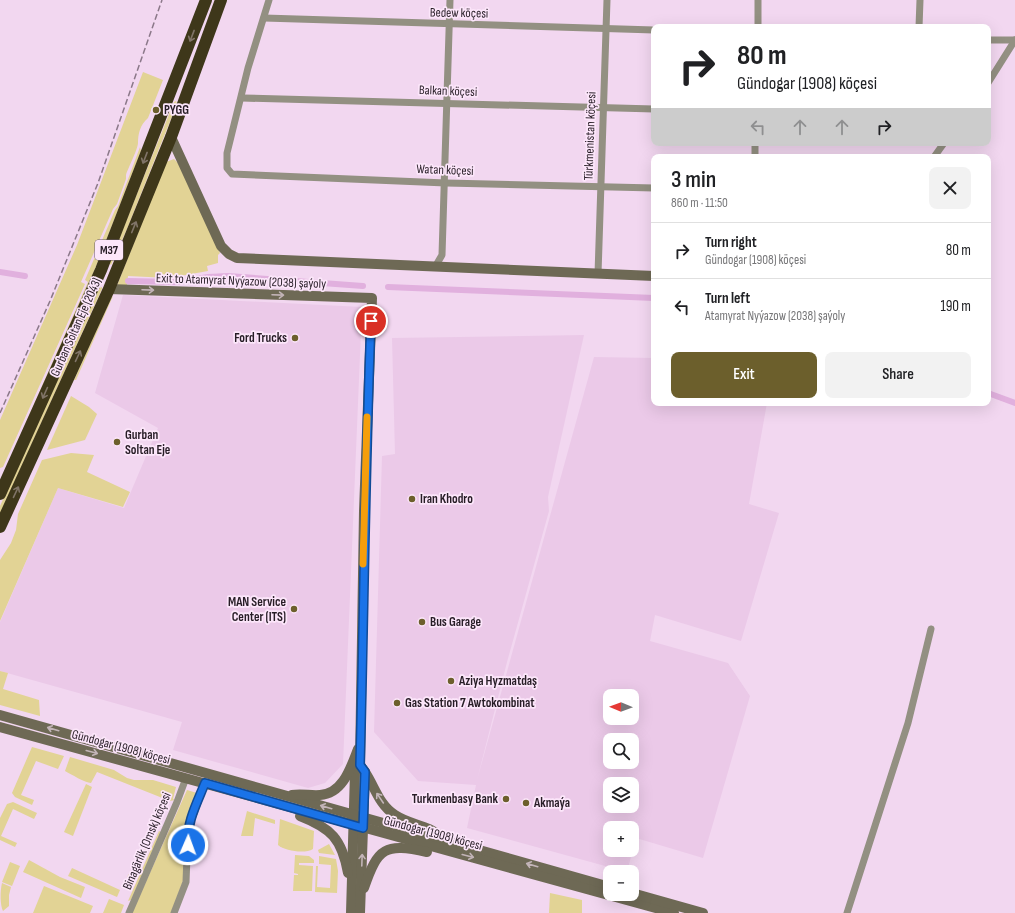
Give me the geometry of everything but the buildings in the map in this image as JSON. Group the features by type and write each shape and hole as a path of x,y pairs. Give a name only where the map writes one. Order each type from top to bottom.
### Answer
{"highway":[{"name":"Gurban Soltan Eje (2043)","path":"0,494 3,481 102,270 206,0"},
{"name":"Gurban Soltan Eje (2043)","path":"0,527 109,289 171,136 221,0"},
{"path":"183,60 187,64 198,64"},
{"path":"168,98 174,96 179,98 183,104"}],"main road":[{"path":"171,136 222,246 232,256 242,259 651,276"},
{"name":"Exit to Atamyrat Nyýazow (2038) şaýoly","path":"109,289 372,298 364,511 361,742"},
{"name":"Gündogar (1908) köçesi","path":"0,715 359,816 446,845 674,913"},
{"name":"Gündogar (1908) köçesi","path":"0,727 358,826 446,845 603,885"},
{"path":"351,913 356,896 374,863 388,850 401,846 427,852 446,845 432,829 410,823 389,811 380,800 362,768 361,742"},
{"path":"288,796 303,793 322,796 337,788 345,779 361,742"},
{"path":"186,778 190,768"},
{"path":"356,896 359,816 355,772 362,768"},
{"path":"285,806 298,816 318,823 335,836 346,862 360,913"},
{"path":"639,895 703,913"}],"street":[{"path":"242,98 248,68 269,0"},
{"path":"435,267 442,255 446,183 450,0"},
{"name":"Türkmenistan köçesi","path":"598,274 606,0"},
{"path":"758,0 758,24"},
{"path":"919,24 920,0"},
{"name":"Bedew köçesi","path":"264,18 651,30"},
{"path":"991,40 1015,40"},
{"path":"991,78 1015,40"},
{"name":"Balkan köçesi","path":"242,98 651,109"},
{"name":"Watan köçesi","path":"242,98 227,153 227,168 230,172 235,174 446,183 651,188"},
{"path":"847,913 908,723 931,629"},
{"name":"Binagärlik (Omsk) köçesi","path":"129,913 186,778"},
{"path":"174,913 186,882 190,822 205,783"}],"shaded area":[{"path":"143,72 163,80 148,118 140,130 138,136 138,146 127,172 117,204 113,209 81,282 85,284 3,467 0,468 0,420 77,245"},
{"path":"176,101 177,104 111,265 109,263 174,102"},
{"path":"140,147 141,151 95,269 8,463 88,282 85,280 118,206"},
{"path":"174,159 178,163 220,253 218,255 218,263 207,266 208,271 169,278 128,276 127,285 116,288 166,162"},
{"path":"102,287 0,514 0,506 99,288"},
{"path":"123,295 362,307 343,764 325,783 308,788 173,750 182,722 0,671 0,622 58,488 124,508 158,428 95,393"},
{"path":"113,296 76,380 74,380 111,298"},
{"path":"584,335 548,497 549,511 507,662 477,780 594,357 651,358 651,406 766,406 749,504 779,513 741,641 655,615 650,641 728,663 750,696 703,858 639,839 639,821 603,821 603,857 631,857 629,865 603,865 467,828 476,785 418,781 374,732 382,456 395,454 392,338"},
{"path":"71,396 89,407 97,414 85,440 47,450"},
{"path":"71,453 94,455 87,472 130,492 123,507 58,488 0,621 0,560 11,543 16,530 18,514 42,460"},
{"path":"0,671 8,673 3,689 39,700 40,716 0,705"},
{"path":"32,747 64,756 58,769 36,761 21,795 34,800 32,805 15,797 12,793"},
{"path":"70,757 114,770 127,778 134,780 153,780 176,787 173,799 175,800 170,801 97,772 91,783 85,782 65,771"},
{"path":"86,784 92,787 73,836 64,832"},
{"path":"187,790 197,793 185,827 183,881 171,913 132,913"},
{"path":"13,802 37,813 34,819 13,809 1,836 17,843 15,847 0,840 0,818 7,804"},
{"path":"247,811 275,820 275,824 255,818 253,836 241,836"},
{"path":"280,819 314,831 313,849 309,851 295,851 285,849 278,845"},
{"path":"159,831 161,832 131,900 128,901"},
{"path":"329,844 335,855 319,853 318,850"},
{"path":"147,846 150,848 135,881 127,877"},
{"path":"295,855 309,856 314,860 314,863 299,863 299,865 313,866 312,891 293,891 294,875 298,875 294,873"},
{"path":"319,856 336,859 338,871 337,893 315,892 316,866 318,866 317,887 330,888 331,865 319,864"},
{"path":"29,860 60,877 85,887 81,898 23,872"},
{"path":"10,862 20,866 12,886 2,882"},
{"path":"72,868 120,890 117,897 68,876"},
{"path":"2,883 11,887 9,906 3,911 1,905"},
{"path":"44,886 93,906 90,913 33,913"},
{"path":"550,893 582,900 582,913 549,913"},
{"path":"109,899 124,905 121,913 103,913"}],"waterway":[{"path":"0,272 25,276"},
{"path":"128,281 177,282 208,277 228,276 363,286"},
{"path":"388,287 651,298"},
{"path":"991,394 1015,403"}],"railway":[{"path":"0,413 50,301 98,183 162,0"}],"slow traffic":[{"path":"363,564 367,417"}],"place":[{"name":"PYGG","path":"156,110"},
{"name":"Ford Trucks","path":"295,338"},
{"name":"Gurban Soltan Eje","path":"117,442"},
{"name":"Iran Khodro","path":"412,499"},
{"name":"MAN Service Center (ITS)","path":"294,609"},
{"name":"Bus Garage","path":"422,622"},
{"name":"Aziya Hyzmatdaş","path":"451,681"},
{"name":"Gas Station 7 Awtokombinat","path":"397,703"},
{"name":"Turkmenbasy Bank","path":"506,799"},
{"name":"Аkmaýa","path":"526,803"}],"route":[{"path":"188,845 187,837 190,822 205,783 363,828 365,772 360,765 361,671 364,511 371,321"}]}
